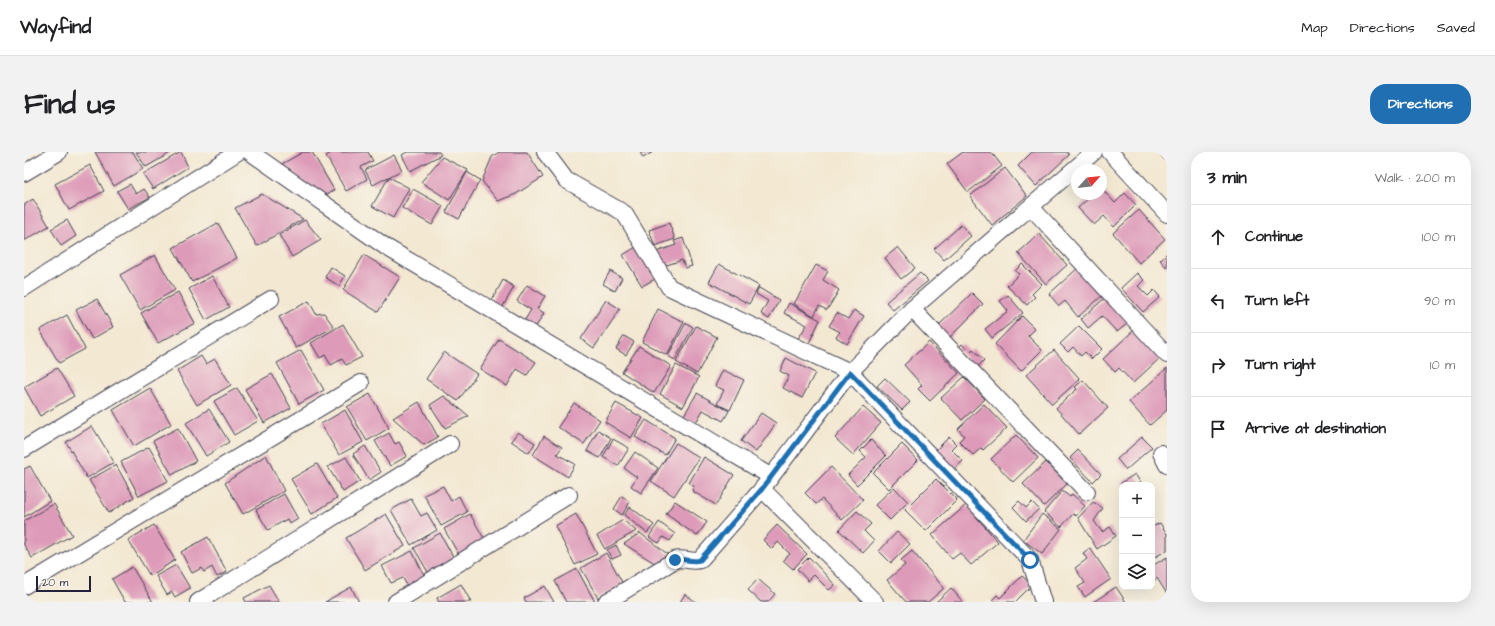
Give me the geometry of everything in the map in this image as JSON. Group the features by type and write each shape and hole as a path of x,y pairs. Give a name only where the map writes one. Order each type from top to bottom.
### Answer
{"street":[{"path":"24,173 59,152"},
{"path":"24,288 238,152"},
{"path":"250,152 386,247 766,483 875,602"},
{"path":"545,152 566,180 624,213 669,287 850,372 1030,560 1043,602"},
{"path":"606,602 678,558 693,562 700,560 766,483 850,372 912,309 1094,152"},
{"path":"1110,152 1167,214"},
{"path":"1031,207 1167,355"},
{"path":"24,449 271,299"},
{"path":"912,309 1088,492"},
{"path":"24,586 361,383"},
{"path":"198,602 450,444"},
{"path":"396,602 569,495"}],"building":[{"path":"95,152 133,152 143,169 114,186"},
{"path":"136,152 172,152 146,167"},
{"path":"181,152 188,167 153,189 143,174"},
{"path":"303,152 312,152 334,190 321,198 282,164"},
{"path":"333,152 368,152 373,161 361,167 367,179 346,191 326,156"},
{"path":"407,152 439,152 441,155 410,171 402,155"},
{"path":"499,152 527,152 543,177 516,194 498,201 482,181 492,157"},
{"path":"640,152 653,152 643,158"},
{"path":"963,152 991,152 1002,166 968,192 947,164"},
{"path":"1032,152 1067,152 1069,155 1036,186 1018,166"},
{"path":"1163,152 1167,152 1167,162 1161,156"},
{"path":"394,155 402,170 373,185 365,170"},
{"path":"442,157 468,170 449,200 421,182"},
{"path":"90,165 104,191 69,210 55,184"},
{"path":"1005,168 1027,196 992,225 970,196"},
{"path":"467,172 480,180 459,219 446,212"},
{"path":"389,177 409,188 393,218 372,206"},
{"path":"130,184 136,194 144,189 150,197 128,209 117,191"},
{"path":"413,189 443,206 432,225 402,208"},
{"path":"1125,193 1136,205 1114,227 1104,216 1094,225 1078,208 1087,200 1107,200 1107,194 1115,203"},
{"path":"262,194 303,219 257,246 235,208"},
{"path":"33,199 49,226 24,241 24,205"},
{"path":"1139,210 1165,239 1139,263 1113,233"},
{"path":"67,220 76,236 61,246 51,229"},
{"path":"305,220 321,240 292,257 279,235"},
{"path":"218,223 237,258 192,282 173,248"},
{"path":"669,223 675,239 655,246 649,230"},
{"path":"961,225 971,236 944,260 934,249"},
{"path":"1039,234 1067,265 1046,284 1018,253"},
{"path":"683,238 692,266 685,268 682,260 661,267 656,252 676,245 674,241"},
{"path":"636,247 655,279 642,286 623,255"},
{"path":"898,247 915,268 901,279 885,258"},
{"path":"1167,253 1167,268 1160,260"},
{"path":"155,255 175,290 140,310 120,275"},
{"path":"364,255 400,277 378,312 343,290"},
{"path":"719,264 759,286 749,304 709,282"},
{"path":"1022,264 1042,284 1032,294 1035,297 1027,305 1007,286 1019,274 1015,271"},
{"path":"816,265 828,271 823,280 839,290 827,310 819,306 814,316 794,304"},
{"path":"331,267 345,276 339,286 325,277"},
{"path":"1079,267 1103,295 1078,317 1065,301 1059,306 1049,294"},
{"path":"610,271 622,278 615,291 603,284"},
{"path":"920,273 928,281 893,310 886,302"},
{"path":"1137,273 1144,280 1138,286 1148,296 1154,290 1160,297 1143,312 1121,288"},
{"path":"212,276 229,307 206,320 189,289"},
{"path":"503,280 514,287 502,308 491,302"},
{"path":"527,285 545,296 537,309 544,313 534,330 523,323 531,310 517,301"},
{"path":"759,288 779,300 769,319 761,314 768,301 756,294"},
{"path":"178,292 195,323 158,343 141,313"},
{"path":"972,293 983,304 948,339 937,327"},
{"path":"1008,295 1023,313 992,338 985,329 1008,311 1000,301"},
{"path":"1106,297 1128,323 1117,332 1102,316 1088,328 1081,319"},
{"path":"97,299 113,327 92,339 76,310"},
{"path":"606,300 620,309 594,348 581,339"},
{"path":"309,301 316,314 324,313 334,327 296,348 279,317"},
{"path":"789,303 820,320 808,345 797,340 807,325 784,313"},
{"path":"658,309 684,322 667,355 642,342"},
{"path":"854,310 864,316 847,344 836,337 840,332 829,326 837,313 848,319"},
{"path":"67,315 85,349 59,363 40,330"},
{"path":"1022,316 1035,329 1028,336 1042,350 1021,371 995,344"},
{"path":"686,323 693,327 675,360 668,356"},
{"path":"343,324 362,357 346,365 342,359 331,365 325,355 320,358 311,343"},
{"path":"696,326 717,337 697,374 676,362"},
{"path":"1079,326 1102,349 1092,359 1085,352 1081,356 1073,347 1068,352 1060,344"},
{"path":"1135,329 1161,357 1133,383 1119,368 1115,372 1103,359"},
{"path":"624,336 634,342 626,355 616,349"},
{"path":"499,339 536,362 527,375 517,369 507,386 480,369"},
{"path":"929,342 959,373 930,401 918,389 922,385 904,365"},
{"path":"962,344 970,352 973,349 984,360 977,368 957,349"},
{"path":"639,346 671,366 654,393 622,372"},
{"path":"301,350 324,390 299,404 277,363"},
{"path":"1054,350 1080,379 1052,404 1026,375"},
{"path":"444,352 477,374 458,401 426,379"},
{"path":"201,356 206,364 215,359 231,385 197,405 177,371"},
{"path":"786,358 815,373 802,398 783,388 789,376 780,371"},
{"path":"676,365 699,377 683,407 660,394"},
{"path":"57,368 74,396 40,416 24,387"},
{"path":"1167,368 1167,410 1150,425 1129,402"},
{"path":"723,370 744,380 730,410 717,404 724,390 715,386"},
{"path":"272,374 291,408 264,423 245,389"},
{"path":"964,377 985,399 962,420 941,398"},
{"path":"885,378 910,402 902,410 877,386"},
{"path":"1083,380 1108,408 1079,434 1056,408 1077,389 1075,387"},
{"path":"150,388 171,424 134,446 113,410"},
{"path":"237,388 258,421 234,435 214,401"},
{"path":"697,393 729,411 723,421 703,410 695,424 683,417"},
{"path":"370,394 389,428 367,441 347,407"},
{"path":"444,396 469,416 445,428 430,405"},
{"path":"419,402 438,437 424,445 393,418"},
{"path":"574,403 600,420 584,444 558,427"},
{"path":"616,403 643,418 631,438 605,422"},
{"path":"984,404 1007,428 983,450 981,448 973,455 959,441 964,436 958,429"},
{"path":"863,407 881,423 853,455 835,438"},
{"path":"209,409 229,442 206,456 186,423"},
{"path":"345,410 363,442 339,455 321,424"},
{"path":"761,413 776,423 756,452 741,441"},
{"path":"646,420 675,438 665,455 635,437"},
{"path":"92,426 114,462 87,478 66,442"},
{"path":"178,428 196,461 172,475 153,441"},
{"path":"598,430 611,438 600,458 587,451"},
{"path":"518,432 535,443 529,453 511,441"},
{"path":"389,433 395,444 399,442 407,456 390,466 375,441"},
{"path":"1016,435 1038,458 1013,482 991,459"},
{"path":"544,436 562,447 557,454 575,464 568,477 533,455"},
{"path":"949,437 956,444 951,449 963,461 953,470 935,451"},
{"path":"1142,437 1152,447 1126,470 1117,459"},
{"path":"613,439 629,448 618,466 603,457"},
{"path":"871,440 886,456 857,485 848,475 866,457 860,451"},
{"path":"676,443 699,458 674,496 651,481"},
{"path":"902,444 918,460 889,489 873,473"},
{"path":"365,446 381,472 369,480 353,454"},
{"path":"149,447 168,481 139,496 121,462"},
{"path":"1078,450 1101,474 1093,482 1070,458"},
{"path":"635,452 658,468 641,493 631,486 637,477 624,468"},
{"path":"266,455 284,491 243,514 225,483"},
{"path":"346,457 360,481 343,492 328,467"},
{"path":"704,457 734,475 716,505 692,491 694,486 689,483"},
{"path":"1046,462 1067,484 1044,506 1023,484"},
{"path":"317,464 337,498 312,514 291,479"},
{"path":"116,465 134,497 109,513 89,480"},
{"path":"30,466 50,501 24,517 24,469"},
{"path":"831,467 863,500 842,520 822,499 816,504 805,493"},
{"path":"1135,474 1140,482 1123,482"},
{"path":"936,479 957,500 926,531 905,510"},
{"path":"443,486 451,501 459,496 467,512 441,526 424,495"},
{"path":"894,487 908,502 890,520 875,505"},
{"path":"1062,491 1070,497 1072,494 1085,506 1076,516 1073,514 1061,527 1044,512"},
{"path":"284,494 298,519 290,524 287,519 268,530 256,510"},
{"path":"622,496 630,502 622,515 614,509"},
{"path":"411,499 421,516 427,513 437,530 411,545 391,510"},
{"path":"675,501 707,522 697,536 666,514"},
{"path":"1019,501 1026,508 1032,502 1039,509 1026,521 1013,507"},
{"path":"1093,502 1103,508 1094,521 1102,532 1110,527 1116,536 1097,549 1078,518"},
{"path":"54,504 72,535 32,558 24,545 24,521"},
{"path":"966,505 998,542 971,565 960,553 952,559 932,535"},
{"path":"630,507 654,525 647,533 624,515"},
{"path":"857,511 871,524 864,531 874,541 863,553 839,530"},
{"path":"386,514 405,546 365,570 346,538"},
{"path":"470,514 485,540 459,555 444,529"},
{"path":"576,514 597,554 575,565 555,526"},
{"path":"1042,514 1061,529 1042,554 1023,540"},
{"path":"623,520 636,531 605,549 597,536"},
{"path":"659,522 675,534 670,541 663,537 659,543 649,537"},
{"path":"1160,523 1167,534 1167,550 1155,557 1155,554 1155,526"},
{"path":"154,525 175,560 150,576 128,540"},
{"path":"777,525 807,554 793,569 783,560 790,554 778,542 772,549 763,540"},
{"path":"897,532 910,544 891,563 879,551"},
{"path":"440,533 455,560 429,574 414,548"},
{"path":"640,533 674,559 661,567 624,544"},
{"path":"208,537 227,572 217,577 212,567 204,572 202,568 192,573 181,552"},
{"path":"616,545 621,555 612,559 607,550"},
{"path":"1090,548 1111,579 1085,597 1078,587 1085,583 1075,568 1087,559 1083,553"},
{"path":"412,551 426,579 408,588 403,578 391,583 382,566"},
{"path":"912,551 944,588 928,602 906,602 887,580 905,565 901,560"},
{"path":"606,553 623,584 598,598 581,568"},
{"path":"809,557 835,585 829,590 814,575 808,581 797,569"},
{"path":"1167,557 1167,594 1157,578 1155,580 1155,564"},
{"path":"176,565 190,588 175,597 172,592 167,595 156,576"},
{"path":"132,567 153,602 125,602 112,579"},
{"path":"577,569 595,602 566,602 555,581"},
{"path":"1022,576 1032,585 1015,602 994,602 992,600 997,595 1000,598"},
{"path":"758,579 775,594 768,602 761,602 748,590"},
{"path":"461,584 471,602 439,602 437,598"},
{"path":"269,585 279,602 246,602 244,598"},
{"path":"545,586 554,602 526,602 524,598"},
{"path":"351,587 359,602 325,602"},
{"path":"1116,587 1126,602 1093,602"},
{"path":"951,588 963,602 936,602"},
{"path":"685,594 696,602 680,602"}],"route":[{"path":"675,560 678,558 693,562 700,560 762,489 770,476 850,372 1030,560"}]}
